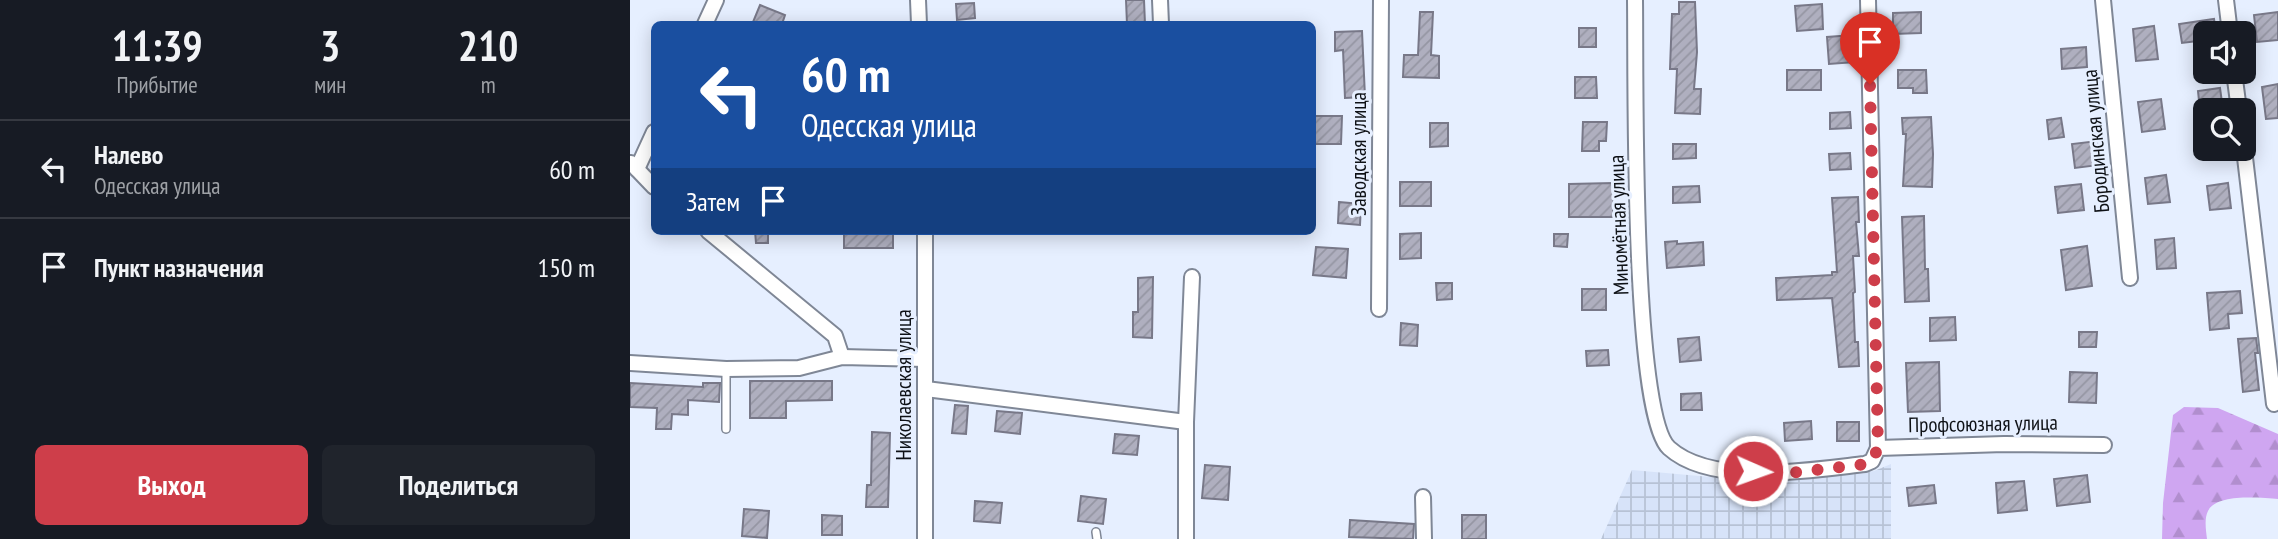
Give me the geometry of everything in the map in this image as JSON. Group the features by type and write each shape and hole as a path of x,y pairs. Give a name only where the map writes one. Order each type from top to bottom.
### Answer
{"street":[{"path":"706,21 716,0"},
{"path":"918,0 919,21"},
{"path":"1160,0 1161,21"},
{"name":"Заводская улица","path":"1379,309 1381,0"},
{"name":"Миномётная улица","path":"1635,0 1638,225 1646,352 1654,410 1667,446 1694,464 1734,471 1790,473 1866,464 1872,461 1878,448"},
{"path":"1868,0 1878,448"},
{"name":"Бородинская улица","path":"2104,0 2130,278"},
{"path":"2225,0 2228,21"},
{"path":"651,137 634,166 651,184"},
{"path":"2245,161 2274,404"},
{"path":"713,235 835,336 842,357"},
{"name":"Николаевская улица","path":"925,235 925,539"},
{"path":"1186,539 1186,422 1192,277"},
{"path":"630,363 726,369 799,368 842,357 925,359"},
{"path":"926,389 1186,422"},
{"name":"Профсоюзная улица","path":"1878,448 2018,443 2104,445"},
{"path":"1423,497 1424,539"}],"lane":[{"path":"726,369 726,429"}],"shaded area":[{"path":"1891,464 1891,539 1601,539 1632,470 1788,481 1874,471"}],"green space":[{"path":"2184,407 2218,408 2278,434 2278,499 2240,498 2220,501 2208,511 2207,539 2162,539 2163,503 2173,415"}],"building":[{"path":"1126,0 1144,0 1145,21 1127,21"},
{"path":"1679,2 1695,2 1697,52 1694,89 1701,89 1700,114 1675,113 1677,69 1670,69 1672,14 1679,14"},
{"path":"974,3 975,18 957,20 956,4"},
{"path":"1822,4 1823,29 1797,31 1795,6"},
{"path":"760,5 785,15 783,21 753,21"},
{"path":"1420,12 1433,12 1431,55 1439,56 1439,78 1403,77 1404,55 1418,55"},
{"path":"1921,12 1921,33 1893,34 1893,13"},
{"path":"2278,12 2278,40 2257,42 2254,15"},
{"path":"2193,22 2193,42 2182,43 2179,24"},
{"path":"2154,26 2158,59 2136,61 2133,29"},
{"path":"1579,28 1596,28 1596,47 1579,47"},
{"path":"1362,31 1365,97 1345,98 1343,50 1335,51 1335,32"},
{"path":"1853,35 1855,62 1829,64 1827,37"},
{"path":"2086,47 2087,67 2062,69 2061,49"},
{"path":"1787,70 1821,70 1821,90 1787,90"},
{"path":"1898,70 1926,70 1927,93 1913,93 1913,88 1898,88"},
{"path":"1575,77 1596,77 1597,98 1575,98"},
{"path":"2278,84 2278,118 2266,119 2262,87"},
{"path":"2220,88 2221,98 2199,98 2198,91"},
{"path":"2161,99 2165,129 2142,132 2138,102"},
{"path":"1850,112 1851,128 1830,129 1830,113"},
{"path":"1316,116 1342,116 1341,144 1316,144"},
{"path":"1931,117 1932,187 1903,186 1906,134 1903,134 1902,118"},
{"path":"2061,118 2064,137 2049,139 2047,120"},
{"path":"1583,122 1607,122 1606,141 1599,141 1599,151 1582,151"},
{"path":"1430,123 1448,123 1448,146 1430,147"},
{"path":"2097,141 2099,165 2075,168 2072,144"},
{"path":"1673,144 1696,144 1696,158 1673,159"},
{"path":"1850,153 1851,169 1830,170 1829,154"},
{"path":"2166,175 2170,202 2148,204 2145,178"},
{"path":"1400,182 1431,182 1431,206 1400,206"},
{"path":"1613,183 1613,217 1569,217 1569,184"},
{"path":"2228,183 2231,208 2210,210 2207,186"},
{"path":"2081,184 2084,210 2058,213 2055,187"},
{"path":"1699,186 1700,202 1673,203 1673,187"},
{"path":"1858,197 1859,222 1856,222 1859,256 1853,256 1853,293 1859,366 1839,367 1832,298 1777,300 1776,278 1832,275 1832,272 1837,272 1832,198"},
{"path":"1339,202 1361,204 1360,225 1338,223"},
{"path":"1924,216 1925,269 1928,269 1929,301 1905,302 1902,217"},
{"path":"1421,233 1421,258 1400,259 1400,234"},
{"path":"1554,234 1568,234 1567,247 1554,246"},
{"path":"755,235 768,235 768,243 756,243"},
{"path":"844,235 893,235 893,248 844,248"},
{"path":"2174,238 2176,268 2157,269 2155,240"},
{"path":"1677,241 1677,244 1703,242 1704,265 1667,268 1665,242"},
{"path":"2087,246 2092,286 2066,290 2061,250"},
{"path":"1316,247 1348,249 1346,278 1313,275"},
{"path":"1153,277 1152,338 1133,337 1133,312 1138,312 1138,278"},
{"path":"1436,283 1452,283 1452,299 1437,300"},
{"path":"1582,289 1606,289 1606,310 1582,310"},
{"path":"2240,291 2242,313 2228,314 2229,328 2210,330 2207,293"},
{"path":"1955,317 1956,340 1930,341 1930,318"},
{"path":"1401,323 1418,325 1417,346 1400,345"},
{"path":"2079,332 2097,332 2096,347 2079,347"},
{"path":"1699,337 1701,360 1680,362 1678,339"},
{"path":"2256,338 2259,390 2243,392 2238,339"},
{"path":"1608,350 1609,365 1587,366 1586,351"},
{"path":"1939,362 1940,411 1908,412 1906,363"},
{"path":"2070,372 2097,373 2096,403 2069,402"},
{"path":"750,381 832,381 832,400 786,401 786,418 750,418"},
{"path":"630,383 703,387 703,383 720,383 719,402 688,400 688,415 672,414 671,429 656,429 657,408 630,407"},
{"path":"1701,393 1702,410 1681,410 1681,394"},
{"path":"955,405 968,406 966,434 952,433"},
{"path":"997,411 1022,413 1020,434 995,431"},
{"path":"1811,421 1812,439 1785,441 1784,423"},
{"path":"1837,422 1859,422 1859,441 1837,441"},
{"path":"872,432 890,433 888,507 866,507 867,485 871,485"},
{"path":"1115,434 1139,436 1137,455 1113,453"},
{"path":"1205,465 1230,467 1228,500 1202,498"},
{"path":"2087,475 2090,502 2057,506 2054,479"},
{"path":"2024,481 2027,510 1998,513 1996,483"},
{"path":"1934,485 1936,503 1909,506 1907,488"},
{"path":"1081,496 1106,499 1103,524 1078,521"},
{"path":"975,501 1002,503 1000,523 974,521"},
{"path":"744,509 769,511 767,538 742,536"},
{"path":"822,515 842,516 842,535 822,535"},
{"path":"1462,515 1486,515 1486,539 1462,539"},
{"path":"1350,520 1414,524 1413,539 1349,537"}],"route":[{"path":"1753,471 1790,473 1866,464 1872,461 1878,448 1870,84"}]}
